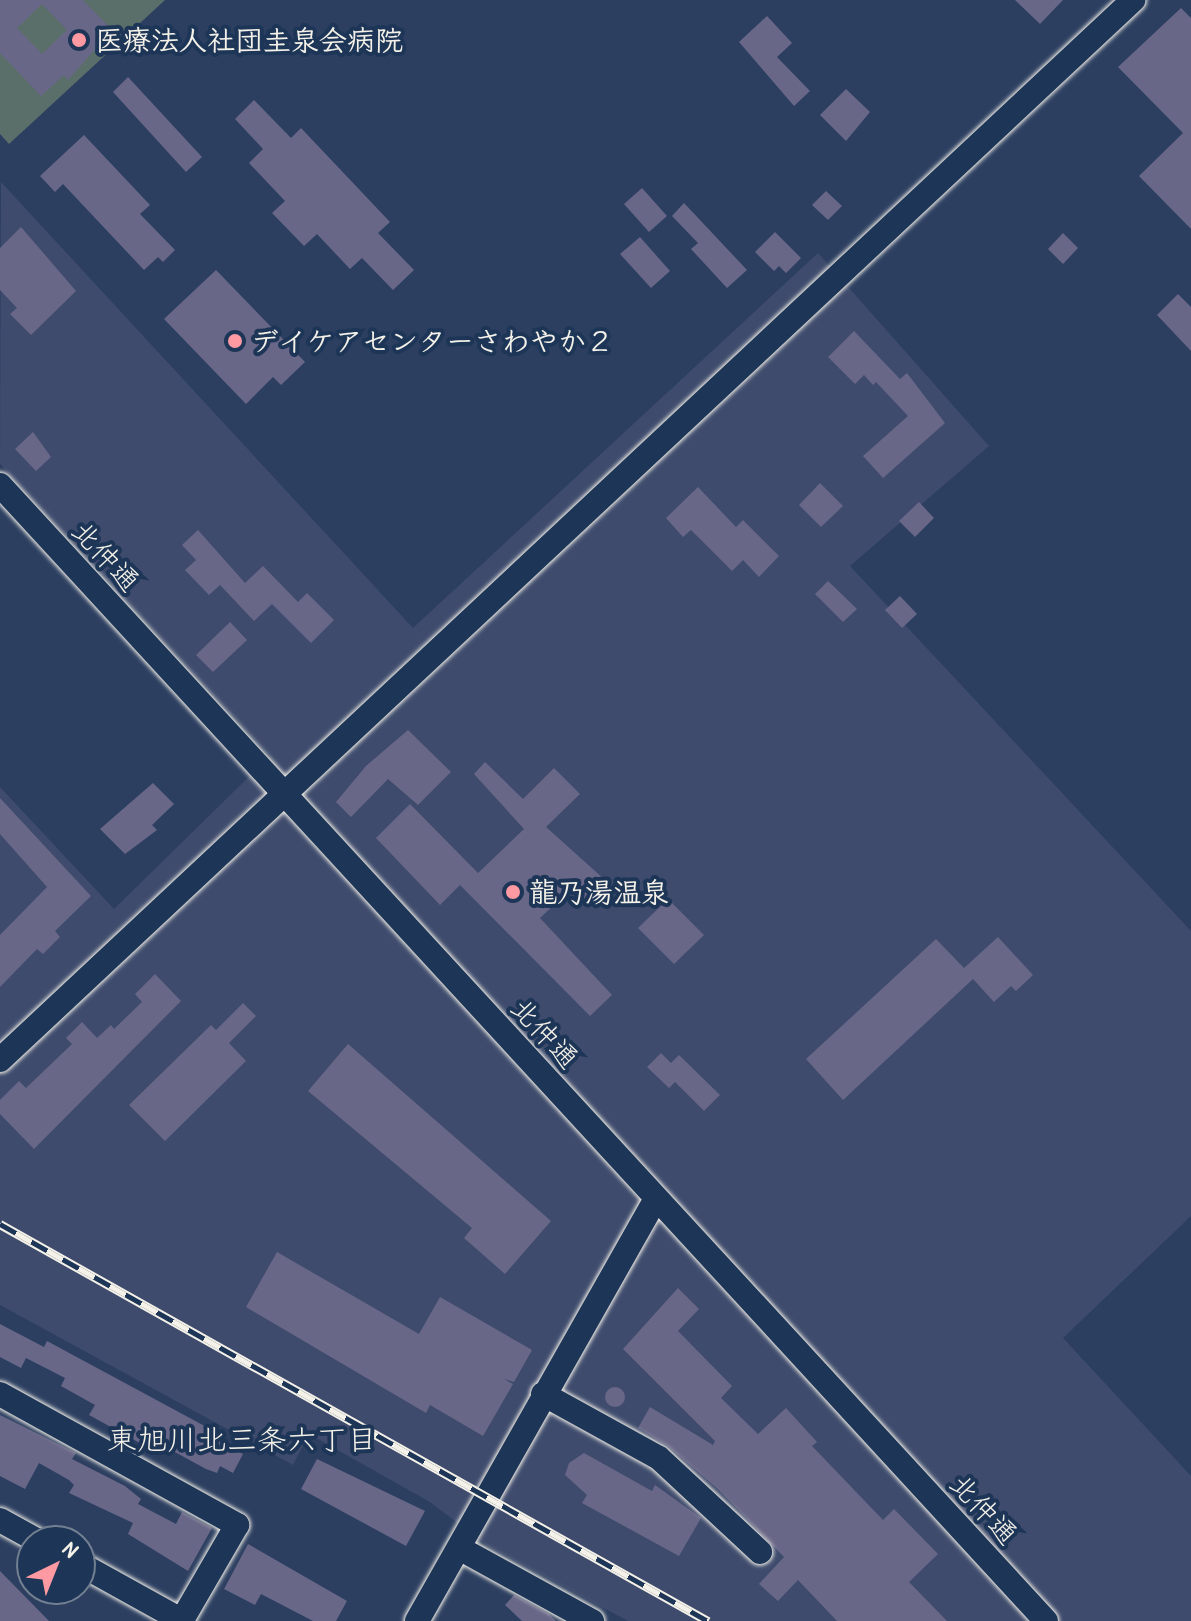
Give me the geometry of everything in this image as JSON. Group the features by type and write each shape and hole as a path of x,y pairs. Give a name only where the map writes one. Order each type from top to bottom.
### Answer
{"street":[{"path":"0,1060 1133,0"},
{"name":"北仲通","path":"0,485 1046,1621"},
{"path":"417,1621 656,1199"},
{"path":"0,1394 237,1525 183,1621 96,1573"},
{"path":"543,1394 659,1458 760,1552"},
{"path":"459,1548 592,1621"}],"shaded area":[{"path":"1,182 413,628 818,253 989,446 850,566 1191,931 1191,1216 1063,1338 1191,1476 1191,1621 628,1621 488,1546 430,1502 309,1434 293,1465 0,1305 0,787 114,909 270,756 0,464"}],"green space":[{"path":"0,0 165,0 9,144 0,134"}],"building":[{"name":"医療法人社団圭泉会病院","path":"0,0 83,0 112,30 68,80 64,75 41,96 0,53","holes":["42,4 67,30 42,54 17,28"]},
{"path":"1015,0 1063,0 1040,24"},
{"path":"1181,8 1191,18 1191,229 1139,176 1183,133 1118,67"},
{"path":"767,16 792,43 777,57 810,91 794,106 739,42"},
{"path":"128,77 202,157 186,172 113,92"},
{"path":"846,89 870,112 846,141 820,115"},
{"path":"254,100 291,138 301,128 390,222 378,233 414,270 393,290 362,258 350,269 317,234 304,246 272,213 285,201 249,163 263,149 235,119"},
{"path":"84,135 150,205 140,214 175,250 163,262 158,257 144,270 63,184 55,192 40,176"},
{"path":"642,188 667,216 649,232 624,204"},
{"path":"826,191 842,206 828,220 812,205"},
{"path":"684,203 747,270 727,288 691,249 698,243 672,216"},
{"path":"21,227 76,291 31,335 10,314 17,308 0,290 0,248"},
{"path":"775,232 801,258 786,273 779,266 774,271 755,252"},
{"path":"1063,233 1078,248 1063,264 1048,249"},
{"path":"640,237 670,271 651,288 620,254"},
{"name":"デイケアセンターさわやか２","path":"216,270 305,362 281,385 273,377 246,404 164,319"},
{"path":"1178,294 1191,307 1191,351 1157,315"},
{"path":"854,331 900,379 907,373 945,423 883,478 863,456 908,416 876,382 873,385 864,375 855,384 828,357"},
{"path":"33,432 51,457 36,471 15,449"},
{"path":"820,483 843,506 821,527 799,505"},
{"path":"698,487 736,527 743,520 779,556 759,577 743,560 732,571 691,530 683,537 666,518"},
{"path":"919,502 934,518 915,537 899,521"},
{"path":"198,530 245,583 263,566 298,602 307,593 334,620 311,643 272,604 254,621 220,585 209,595 185,570 196,560 182,545"},
{"path":"828,581 857,609 843,622 815,594"},
{"path":"900,596 917,614 902,628 885,610"},
{"path":"230,622 247,640 213,672 196,655"},
{"path":"408,730 451,772 418,805 388,779 351,817 336,802 366,766"},
{"path":"485,762 523,799 554,768 580,794 546,827 614,888 594,908 573,887 540,918 612,995 590,1016 460,885 440,905 376,838 410,804 478,873 524,829 474,774"},
{"path":"153,783 174,804 152,825 157,830 125,854 100,829"},
{"path":"0,798 91,896 55,931 60,937 43,954 37,949 0,987 0,935 47,887 0,834"},
{"path":"668,899 704,935 674,964 638,928"},
{"path":"998,937 1033,975 1016,991 1011,986 994,1002 973,979 843,1100 806,1059 936,939 964,968"},
{"path":"155,974 181,1001 34,1149 0,1114 0,1100 19,1081 26,1088 72,1044 66,1038 82,1022 97,1038 111,1025 114,1029 142,1002 135,994"},
{"path":"243,1003 256,1016 229,1043 246,1061 165,1141 129,1105 211,1025 216,1030"},
{"path":"348,1044 551,1221 505,1274 464,1238 472,1228 308,1091"},
{"path":"661,1053 671,1063 679,1055 720,1095 704,1111 675,1082 669,1088 647,1067"},
{"path":"277,1252 419,1334 440,1297 532,1350 514,1382 504,1379 513,1384 483,1436 430,1405 426,1413 246,1307"},
{"path":"678,1288 699,1309 678,1331 732,1386 721,1398 758,1434 786,1408 817,1442 812,1446 883,1520 894,1509 938,1554 909,1582 947,1621 837,1621 798,1580 778,1601 759,1584 784,1557 718,1489 668,1446 638,1428 650,1407 713,1445 715,1441 623,1349"},
{"path":"0,1324 44,1347 47,1341 212,1430 210,1435 243,1454 233,1473 220,1466 217,1473 206,1469 162,1445 158,1453 89,1415 95,1405 61,1386 65,1378 26,1358 21,1368 0,1357"},
{"path":"615,1387 622,1390 625,1397 622,1404 615,1407 608,1404 605,1397 608,1390"},
{"path":"0,1415 76,1453 72,1459 125,1486 141,1499 138,1504 176,1524 182,1512 212,1528 188,1571 128,1534 133,1523 69,1493 74,1485 69,1480 39,1463 25,1489 0,1476"},
{"path":"584,1453 652,1491 655,1485 701,1518 679,1556 582,1503 587,1495 565,1475 569,1463"},
{"path":"317,1459 425,1511 406,1546 301,1489"},
{"path":"248,1544 347,1601 336,1621 313,1621 261,1594 255,1605 224,1589"},
{"path":"0,1571 16,1587 16,1605 33,1605 49,1621 0,1621"},
{"path":"514,1595 556,1621 522,1621 505,1605"}],"railway":[{"path":"0,1224 708,1621"}],"place":[{"name":"医療法人社団圭泉会病院","path":"79,40"},
{"name":"デイケアセンターさわやか２","path":"235,341"},
{"name":"龍乃湯温泉","path":"513,892"}],"district":[{"name":"東旭川北三条六丁目","path":"242,1439"}]}
